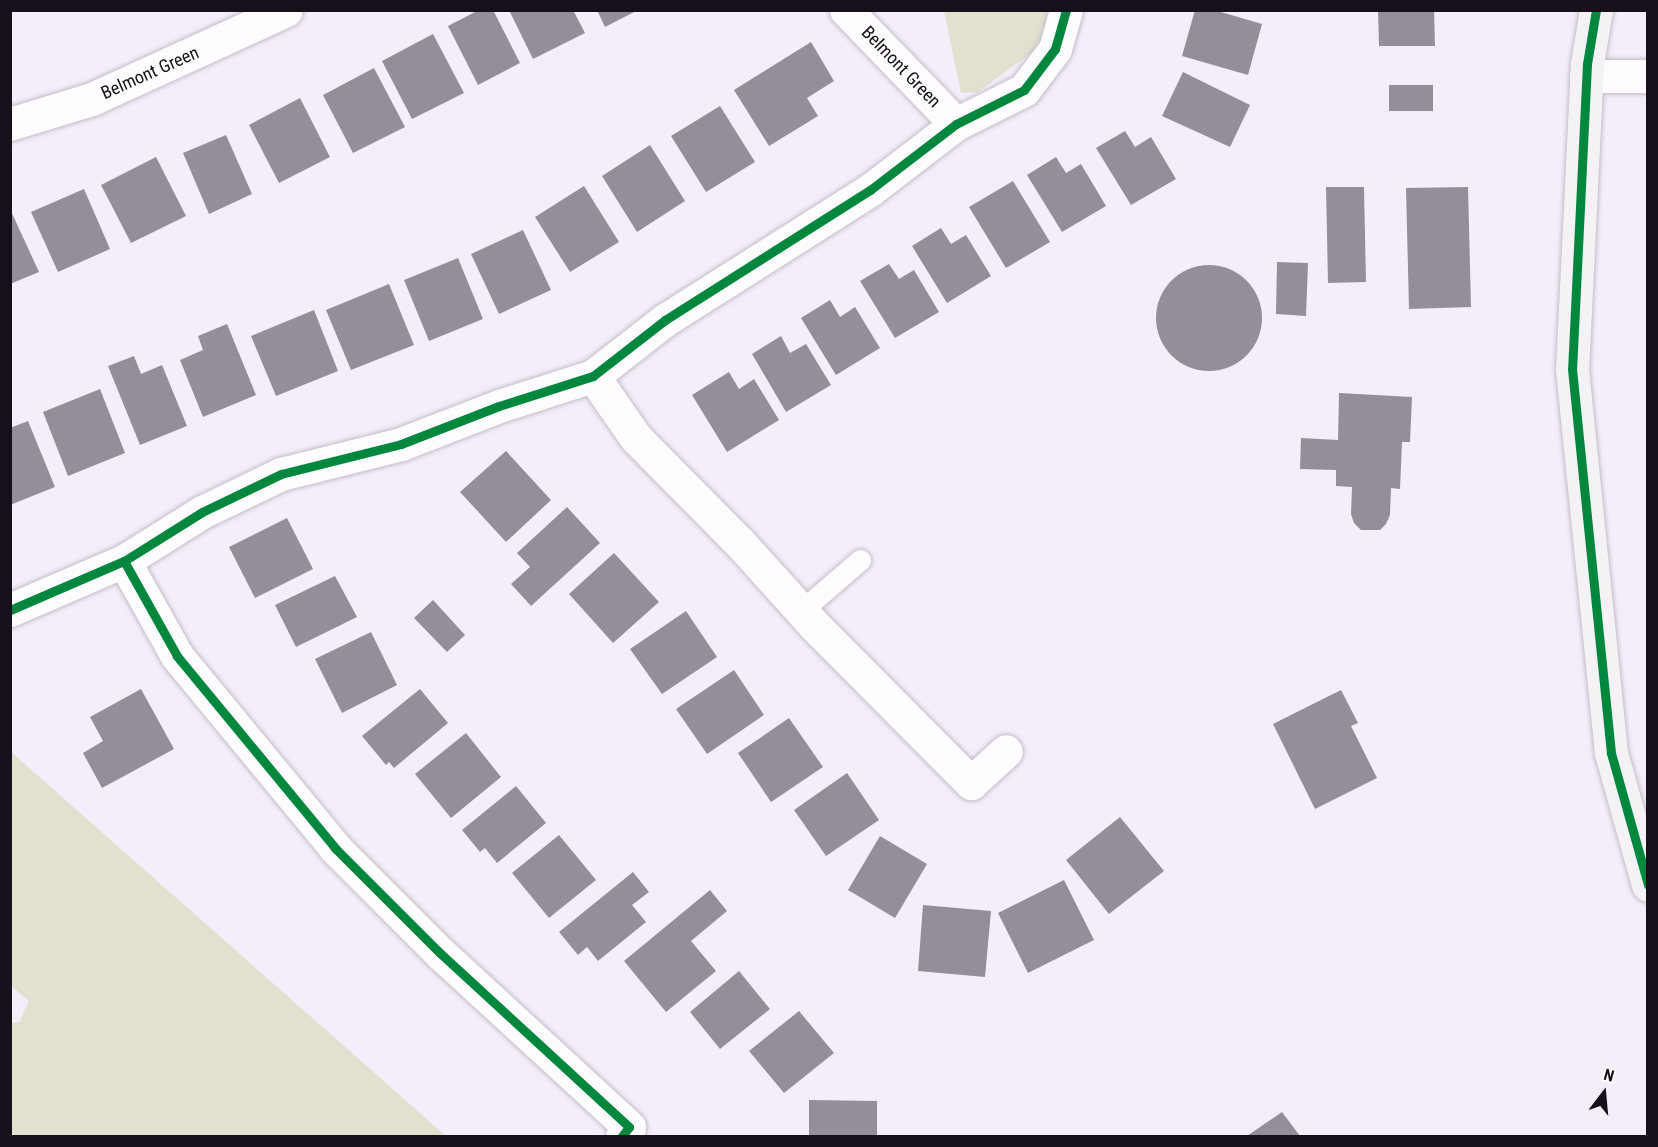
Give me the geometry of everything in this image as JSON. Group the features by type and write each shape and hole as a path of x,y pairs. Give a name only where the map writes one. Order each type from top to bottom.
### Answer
{"main road":[{"path":"1596,10 1586,76 1572,369 1611,753 1647,885"}],"street":[{"name":"Belmont Green","path":"10,124 92,99 286,10"},
{"name":"Belmont Green","path":"846,10 956,124"},
{"path":"10,610 124,561 202,512 280,474 401,444 498,406 593,376 665,320 870,190 956,124 1024,90 1055,50 1066,10"},
{"path":"1586,76 1647,76"},
{"path":"593,376 636,438 740,543 801,611 971,783 1006,752"},
{"path":"124,561 177,656 335,848 440,953 629,1127 622,1137"}],"lane":[{"path":"801,611 861,560"}],"shaded area":[{"path":"944,11 1047,11 1039,47 978,92 961,93"},
{"path":"10,752 446,1136 16,1136 11,1133 11,1023 19,1022 29,1001 11,986"}],"building":[{"path":"479,10 493,10 520,63 478,85 448,26"},
{"path":"509,10 573,10 585,33 533,59"},
{"path":"597,10 638,10 605,27"},
{"path":"1195,10 1214,10 1262,24 1248,75 1182,56"},
{"path":"1378,10 1434,10 1435,46 1379,46"},
{"path":"433,34 464,93 412,119 382,61"},
{"path":"811,42 834,81 807,98 818,116 769,146 734,90"},
{"path":"374,68 405,127 353,153 323,95"},
{"path":"1183,72 1250,105 1230,147 1162,116"},
{"path":"1389,85 1433,85 1433,111 1389,111"},
{"path":"300,98 330,157 279,183 249,125"},
{"path":"720,106 755,162 706,192 671,136"},
{"path":"1125,131 1135,147 1151,137 1176,179 1131,205 1096,148"},
{"path":"226,135 252,194 209,214 183,153"},
{"path":"650,145 685,201 637,232 602,176"},
{"path":"156,157 186,216 131,243 101,185"},
{"path":"1056,157 1066,173 1081,164 1106,206 1062,232 1027,175"},
{"path":"1013,181 1050,242 1006,268 969,207"},
{"path":"584,186 619,242 570,272 535,217"},
{"path":"1326,187 1364,187 1366,282 1328,283"},
{"path":"1468,187 1471,307 1409,309 1406,188"},
{"path":"84,189 110,249 58,272 31,212"},
{"path":"10,209 39,272 10,284"},
{"path":"941,228 951,244 966,235 991,276 947,303 912,246"},
{"path":"523,230 551,290 499,314 471,254"},
{"path":"458,258 483,319 429,341 404,280"},
{"path":"1277,262 1308,263 1306,316 1276,314"},
{"path":"889,264 899,279 914,270 939,312 895,338 860,281"},
{"path":"1209,265 1229,269 1246,281 1258,298 1262,318 1258,338 1246,355 1229,367 1209,371 1189,367 1172,355 1160,338 1156,318 1160,298 1172,281 1189,269"},
{"path":"389,284 414,345 351,370 326,310"},
{"path":"830,300 840,317 855,307 880,348 836,375 801,318"},
{"path":"314,310 338,371 276,396 251,336"},
{"path":"227,324 256,395 203,417 180,360 203,350 198,336"},
{"path":"781,336 790,353 806,344 831,385 786,412 752,354"},
{"path":"134,356 141,374 162,365 187,426 140,445 108,366"},
{"path":"729,372 739,389 754,379 779,420 727,452 692,395"},
{"path":"100,389 125,453 68,476 43,412"},
{"path":"1339,393 1412,397 1410,442 1402,442 1400,489 1391,488 1390,515 1380,530 1361,530 1354,523 1351,514 1352,487 1336,486 1336,470 1300,469 1301,438 1338,440"},
{"path":"28,421 55,487 10,505 10,428"},
{"path":"506,451 551,500 506,542 460,492"},
{"path":"567,507 600,543 531,606 511,584 530,567 517,553"},
{"path":"287,518 313,569 255,598 229,547"},
{"path":"614,553 659,602 613,643 569,594"},
{"path":"335,576 357,617 296,647 275,605"},
{"path":"433,600 465,635 447,652 414,618"},
{"path":"686,611 717,657 662,694 630,649"},
{"path":"371,632 397,685 342,713 315,659"},
{"path":"734,670 764,715 707,754 676,709"},
{"path":"141,689 174,749 102,788 83,753 103,741 90,717"},
{"path":"420,689 448,723 394,768 389,762 386,765 362,736"},
{"path":"1341,690 1358,723 1351,726 1377,778 1315,809 1273,724"},
{"path":"789,718 823,767 771,802 738,753"},
{"path":"466,733 501,777 451,818 415,774"},
{"path":"847,773 879,820 826,856 794,810"},
{"path":"516,786 546,823 497,863 485,848 480,852 462,830"},
{"path":"1120,817 1164,871 1109,914 1066,860"},
{"path":"559,835 596,880 549,918 512,873"},
{"path":"880,836 927,864 895,918 848,890"},
{"path":"633,872 649,892 632,905 646,922 598,961 587,947 578,955 559,932"},
{"path":"1064,880 1094,940 1028,973 998,913"},
{"path":"710,890 727,911 691,941 716,971 666,1012 624,961"},
{"path":"923,905 991,911 985,977 918,971"},
{"path":"739,971 770,1009 720,1049 690,1012"},
{"path":"799,1011 834,1053 784,1093 749,1051"},
{"path":"809,1100 877,1101 877,1136 809,1136"},
{"path":"1282,1112 1300,1136 1247,1136"}],"cycle path":[{"path":"10,610 124,561 202,512 281,474 401,444 499,406 593,376 665,320 870,190 956,124 1024,90 1055,49 1066,10"},
{"path":"1596,10 1587,64 1572,369 1611,753 1648,885"},
{"path":"124,561 177,656 335,848 440,953 629,1127 622,1136"}]}
